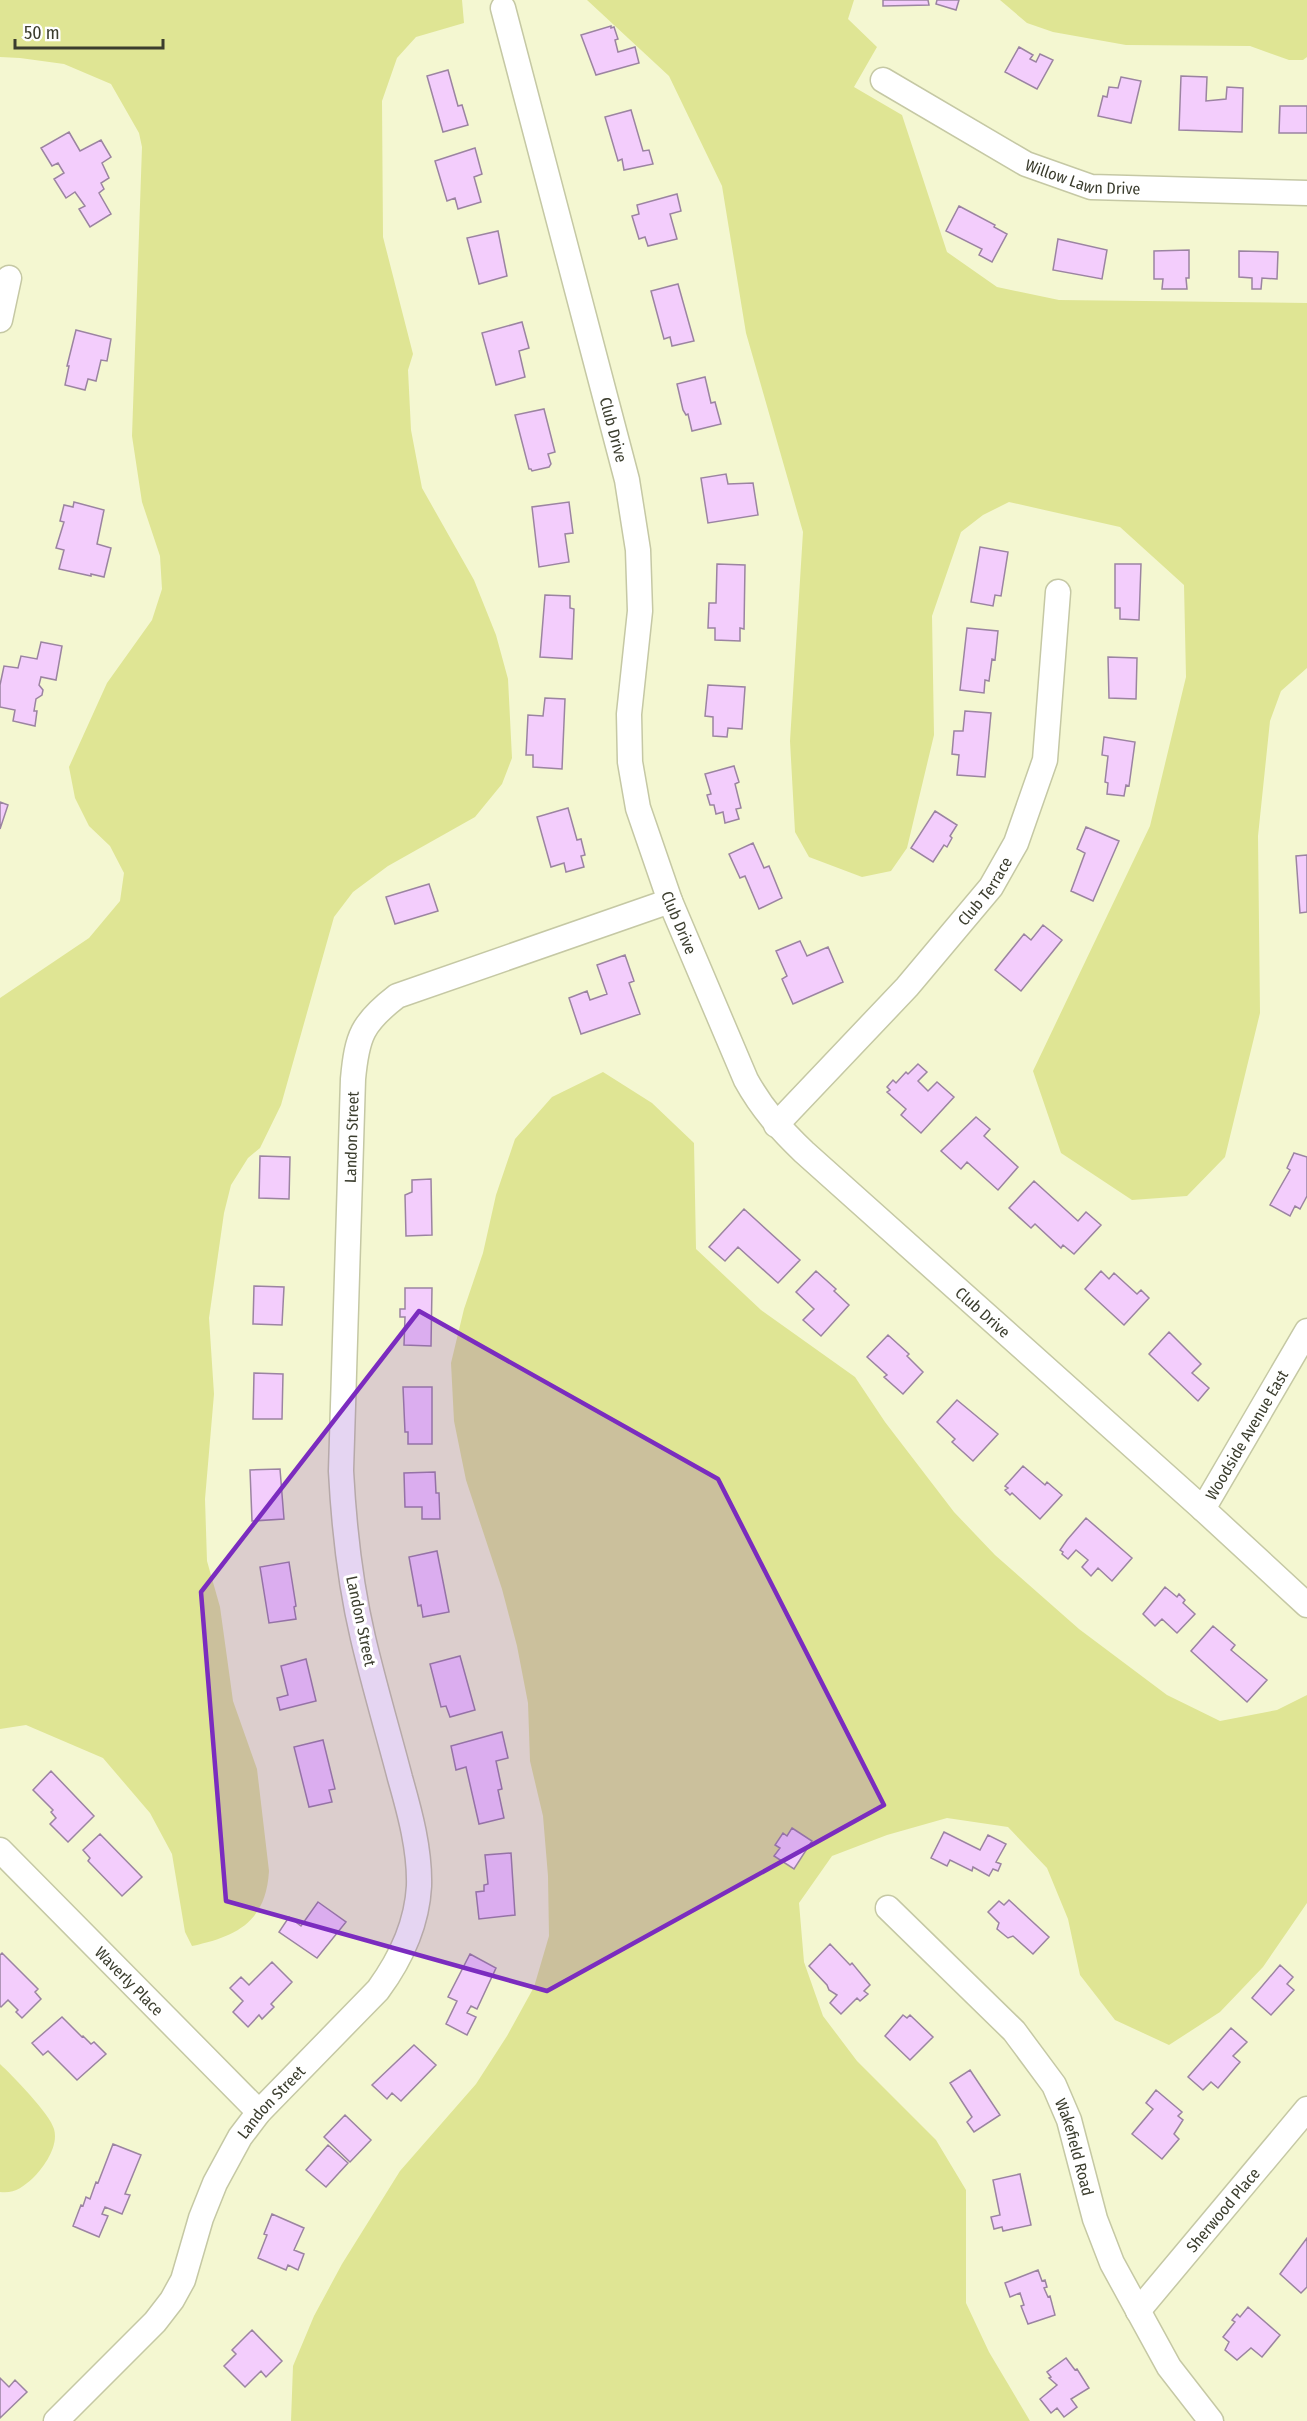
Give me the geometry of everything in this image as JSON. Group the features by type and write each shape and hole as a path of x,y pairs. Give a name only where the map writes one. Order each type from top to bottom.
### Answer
{"street":[{"name":"Club Drive","path":"503,8 627,480 638,550 640,611 629,714 630,762 638,808 670,901 746,1080 759,1104 776,1125 1307,1605"},
{"name":"Willow Lawn Drive","path":"883,80 1026,164 1091,187 1307,193"},
{"path":"0,320 9,278"},
{"name":"Club Terrace","path":"776,1125 907,987 991,887 1016,843 1045,760 1058,592"},
{"name":"Landon Street","path":"57,2421 155,2322 172,2300 183,2280 201,2218 215,2183 240,2137 260,2112 378,1990 394,1968 406,1941 415,1910 419,1886 411,1818 363,1639 351,1584 344,1528 341,1459 353,1079 358,1043 367,1023 397,996 670,901"},
{"name":"Woodside Avenue East","path":"1203,1509 1307,1331"},
{"name":"Waverly Place","path":"0,1850 260,2112"},
{"name":"Wakefield Road","path":"888,1908 1014,2031 1054,2085 1070,2120 1101,2239 1169,2367 1211,2421"},
{"name":"Sherwood Place","path":"1138,2311 1307,2109"}],"highlighted area":[{"path":"419,1311 718,1479 884,1805 547,1991 226,1901 201,1592"}],"green space":[{"path":"0,0 462,0 464,23 416,37 397,58 382,101 383,237 413,354 408,370 411,430 422,488 474,580 496,635 508,679 512,758 502,784 475,817 388,866 353,892 334,917 281,1105 260,1148 248,1158 231,1185 224,1213 209,1318 214,1394 205,1499 207,1561 220,1607 233,1701 257,1769 269,1871 262,1903 246,1924 223,1937 192,1946 185,1932 172,1854 150,1813 103,1758 26,1725 0,1729 0,998 89,938 120,901 124,873 110,846 89,826 75,798 69,767 107,683 152,620 162,589 160,556 142,502 132,436 142,147 139,133 111,84 64,64 0,57"},
{"path":"587,0 854,0 848,19 877,47 854,87 902,115 947,252 997,287 1059,300 1307,303 1307,668 1281,691 1270,721 1258,836 1260,1013 1225,1157 1187,1196 1132,1200 1061,1153 1033,1071 1150,826 1186,677 1184,585 1120,527 1009,502 983,515 961,532 932,616 934,735 907,848 891,871 862,877 809,857 795,832 790,741 803,532 746,333 722,186 669,76"},
{"path":"1000,0 1307,0 1307,57 1303,60 1289,60 1250,46 1126,45 1053,32 1027,23"},
{"path":"603,1072 652,1103 694,1143 696,1249 761,1310 855,1377 885,1422 954,1512 995,1555 1079,1629 1167,1695 1220,1721 1277,1710 1307,1695 1307,1903 1263,1967 1220,2012 1169,2045 1115,2020 1080,1975 1068,1919 1047,1868 1008,1827 947,1818 887,1835 832,1856 799,1903 804,1962 823,2016 857,2061 936,2140 966,2190 966,2303 989,2352 1030,2421 291,2421 293,2366 314,2316 342,2264 400,2171 476,2084 507,2036 534,1987 549,1936 548,1876 543,1816 530,1761 528,1703 517,1646 502,1589 466,1480 454,1421 451,1363 464,1309 483,1253 496,1195 515,1139 552,1097"},
{"path":"0,2064 46,2114 55,2136 50,2156 37,2173 22,2187 5,2192 0,2192"}],"building":[{"path":"883,0 928,0 929,5 883,6"},
{"path":"937,0 959,0 956,10 936,4"},
{"path":"611,26 611,28 614,27 618,39 615,40 618,52 635,47 639,63 596,75 581,35"},
{"path":"1019,47 1033,55 1030,59 1036,62 1040,54 1053,60 1037,89 1005,72"},
{"path":"448,70 458,106 462,105 468,125 443,132 427,76"},
{"path":"1181,76 1207,77 1206,101 1226,99 1227,87 1243,88 1242,132 1179,130"},
{"path":"1121,77 1141,81 1131,123 1098,116 1103,96 1107,97 1109,87 1118,88"},
{"path":"1280,106 1307,106 1307,133 1279,133"},
{"path":"631,110 643,151 649,150 653,164 624,170 622,159 618,161 605,117"},
{"path":"69,132 80,151 101,140 111,157 102,163 109,178 101,183 104,189 99,193 111,214 90,227 79,209 85,206 75,192 66,198 54,179 64,173 58,163 52,166 41,148"},
{"path":"475,148 482,174 474,177 481,202 458,209 455,198 447,201 435,161"},
{"path":"677,194 681,211 670,214 677,239 648,246 645,237 639,239 632,216 639,214 637,205"},
{"path":"959,206 1007,234 992,262 979,255 982,249 946,231"},
{"path":"498,231 507,276 479,284 467,238"},
{"path":"1058,239 1107,250 1102,279 1053,270"},
{"path":"1189,250 1187,289 1162,289 1163,279 1154,279 1154,251"},
{"path":"1239,251 1278,252 1277,279 1262,278 1261,289 1252,289 1252,278 1239,277"},
{"path":"678,284 694,341 672,346 670,337 664,339 651,291"},
{"path":"522,322 529,348 519,351 525,377 496,385 482,333"},
{"path":"76,330 111,339 107,361 101,360 96,381 88,379 85,390 65,385"},
{"path":"705,377 711,403 715,402 721,424 692,431 688,414 686,415 683,410 677,384"},
{"path":"544,409 555,452 548,454 551,464 549,467 532,471 529,469 515,415"},
{"path":"726,474 728,484 753,483 758,515 708,523 701,478"},
{"path":"74,502 104,510 97,544 111,548 104,577 59,569 64,550 56,548 64,522 60,521 64,505 73,507"},
{"path":"569,502 573,533 565,534 569,562 539,567 532,507"},
{"path":"980,547 1008,552 1001,596 995,595 993,606 971,602"},
{"path":"717,564 745,565 744,629 740,628 740,641 715,640 715,628 708,628 709,603 716,603"},
{"path":"1115,564 1141,564 1139,620 1120,619 1120,608 1115,608"},
{"path":"545,595 570,596 570,608 574,609 572,659 540,657"},
{"path":"967,628 998,631 995,660 992,659 989,681 985,680 984,693 960,690"},
{"path":"41,642 62,646 56,680 41,677 39,685 43,690 42,695 36,699 35,726 13,721 15,710 0,707 0,685 4,666 18,668 21,656 37,659"},
{"path":"1108,657 1137,658 1136,699 1109,698"},
{"path":"708,685 745,687 742,729 728,728 727,737 713,736 713,717 705,716"},
{"path":"545,698 565,699 562,769 533,767 533,755 526,755 528,715 543,716"},
{"path":"965,711 991,713 985,777 957,775 959,755 952,754 954,731 963,731"},
{"path":"1104,737 1135,742 1129,786 1126,785 1124,796 1107,794 1108,783 1105,782 1108,756 1102,755"},
{"path":"734,766 739,782 735,784 741,808 736,809 739,819 725,823 723,812 716,814 714,805 710,805 707,795 711,794 705,774"},
{"path":"0,802 8,805 0,829"},
{"path":"568,808 577,840 581,839 585,855 581,856 584,867 566,872 564,863 551,867 537,817"},
{"path":"935,811 957,825 950,836 952,838 947,847 944,845 933,862 911,848"},
{"path":"1086,827 1119,841 1093,901 1071,891 1085,853 1077,849"},
{"path":"753,843 764,868 769,866 782,898 759,909 745,876 740,878 729,854"},
{"path":"1307,855 1307,912 1300,913 1296,856"},
{"path":"429,884 438,911 395,924 386,897"},
{"path":"1043,925 1062,940 1021,991 995,970 1024,934 1031,940"},
{"path":"800,941 807,956 828,947 843,982 793,1004 782,979 787,976 776,951"},
{"path":"625,955 634,981 629,983 640,1014 581,1034 569,998 587,991 590,1000 607,994 597,965"},
{"path":"918,1064 927,1072 918,1081 928,1091 937,1082 954,1097 921,1133 901,1115 906,1109 887,1092 890,1090 887,1087 893,1080 896,1083"},
{"path":"976,1117 990,1129 984,1136 1018,1167 998,1190 967,1162 961,1169 941,1151"},
{"path":"1294,1153 1307,1157 1307,1196 1300,1209 1295,1206 1290,1216 1270,1205 1290,1170 1287,1168"},
{"path":"260,1156 290,1157 289,1199 259,1198"},
{"path":"431,1179 432,1235 406,1236 405,1195 412,1192 412,1180"},
{"path":"1034,1181 1078,1221 1086,1212 1101,1225 1074,1254 1063,1245 1061,1248 1035,1224 1031,1228 1009,1208"},
{"path":"744,1209 800,1260 778,1283 738,1247 725,1261 709,1247"},
{"path":"816,1271 836,1289 834,1291 849,1305 821,1336 803,1320 814,1309 796,1292"},
{"path":"1101,1271 1109,1279 1114,1273 1137,1294 1141,1290 1149,1298 1124,1325 1085,1289"},
{"path":"254,1286 284,1287 282,1325 253,1324"},
{"path":"405,1288 432,1288 431,1346 404,1345 405,1317 400,1317 400,1309 405,1309"},
{"path":"1169,1332 1201,1364 1192,1373 1209,1388 1198,1401 1149,1354"},
{"path":"888,1335 909,1354 907,1356 923,1372 903,1394 867,1357"},
{"path":"254,1373 283,1374 282,1419 253,1419"},
{"path":"403,1387 432,1387 432,1444 408,1444 408,1432 405,1432"},
{"path":"957,1400 998,1434 973,1461 952,1442 955,1439 937,1422"},
{"path":"1023,1466 1045,1485 1047,1482 1062,1495 1040,1519 1012,1493 1010,1495 1005,1490 1008,1488 1005,1486"},
{"path":"280,1469 284,1519 252,1521 250,1470"},
{"path":"435,1472 440,1519 422,1519 422,1507 405,1507 404,1473"},
{"path":"1086,1518 1132,1558 1112,1581 1098,1568 1091,1576 1082,1567 1088,1560 1076,1550 1068,1559 1060,1550"},
{"path":"437,1551 449,1612 423,1617 421,1605 418,1606 409,1557"},
{"path":"289,1562 296,1619 269,1623 260,1567"},
{"path":"1165,1587 1177,1597 1179,1594 1185,1600 1183,1603 1195,1614 1177,1633 1162,1619 1155,1626 1143,1614"},
{"path":"1213,1626 1235,1645 1231,1650 1267,1680 1247,1702 1191,1651"},
{"path":"460,1656 475,1710 450,1717 446,1706 441,1707 430,1664"},
{"path":"306,1659 316,1701 280,1710 277,1698 288,1695 281,1666"},
{"path":"502,1732 508,1758 496,1761 502,1789 498,1790 504,1818 479,1824 466,1767 456,1770 451,1746"},
{"path":"323,1740 335,1789 329,1790 332,1802 309,1807 294,1747"},
{"path":"51,1771 94,1816 68,1842 50,1824 56,1818 51,1812 53,1810 33,1790"},
{"path":"792,1828 812,1841 794,1869 774,1856 780,1848 775,1845 783,1833 787,1836"},
{"path":"944,1832 980,1850 988,1835 1006,1844 996,1862 1001,1864 998,1871 993,1869 989,1876 973,1867 972,1871 950,1860 947,1866 931,1858"},
{"path":"100,1834 142,1877 122,1896 88,1861 90,1858 83,1850"},
{"path":"511,1853 515,1915 479,1919 476,1892 484,1891 484,1885 488,1884 485,1855"},
{"path":"1009,1900 1049,1937 1033,1954 1013,1936 1008,1938 997,1929 999,1923 988,1912 999,1901 1004,1905"},
{"path":"318,1902 346,1922 317,1958 279,1932 289,1917 301,1926"},
{"path":"830,1944 850,1965 852,1963 870,1985 864,1991 868,1994 860,2001 857,1998 841,2014 830,2003 837,1995 829,1990 809,1966"},
{"path":"2,1953 38,1989 35,1992 41,1999 22,2018 8,2000 0,2006 0,1955"},
{"path":"470,1954 496,1968 477,2009 471,2006 467,2013 476,2017 467,2035 446,2024 457,2001 448,1997"},
{"path":"272,1962 292,1982 271,2004 274,2007 262,2019 259,2015 248,2027 233,2012 243,2001 230,1988 241,1977 249,1985"},
{"path":"1280,1965 1293,1977 1287,1984 1294,1990 1271,2015 1252,1998"},
{"path":"903,2015 907,2018 910,2015 933,2037 910,2060 885,2036"},
{"path":"62,2017 82,2037 91,2044 94,2042 106,2054 77,2080 48,2051 43,2055 32,2043"},
{"path":"1231,2028 1247,2042 1233,2056 1240,2062 1218,2088 1211,2082 1203,2090 1188,2077"},
{"path":"414,2045 436,2065 401,2101 392,2093 387,2099 372,2085"},
{"path":"970,2070 1000,2115 974,2132 967,2122 972,2117 950,2083"},
{"path":"1156,2090 1182,2112 1178,2116 1183,2120 1174,2134 1179,2139 1162,2159 1132,2134 1153,2109 1146,2103"},
{"path":"345,2115 371,2140 350,2162 324,2137"},
{"path":"113,2144 141,2155 125,2194 130,2195 122,2214 105,2207 102,2214 108,2216 99,2237 73,2226 81,2205 83,2206 86,2197 90,2199 96,2182 98,2183"},
{"path":"328,2145 348,2163 326,2187 306,2170"},
{"path":"1020,2174 1031,2225 1003,2231 1002,2227 994,2229 991,2217 1000,2215 993,2180"},
{"path":"272,2214 304,2228 294,2250 304,2254 298,2270 288,2265 286,2270 258,2258"},
{"path":"1307,2238 1307,2287 1301,2293 1280,2274"},
{"path":"1038,2270 1042,2281 1045,2280 1047,2287 1044,2288 1048,2297 1050,2296 1055,2315 1028,2324 1021,2306 1024,2305 1020,2293 1010,2297 1005,2283"},
{"path":"1248,2307 1280,2335 1262,2357 1251,2348 1237,2360 1225,2350 1229,2342 1223,2337 1235,2322 1232,2320 1237,2314 1240,2317"},
{"path":"252,2330 282,2361 266,2377 261,2371 245,2387 224,2366 236,2354 232,2350"},
{"path":"1066,2358 1075,2370 1077,2369 1089,2388 1071,2399 1077,2407 1064,2417 1057,2408 1051,2413 1040,2399 1057,2385 1049,2378 1051,2377 1047,2372"},
{"path":"0,2378 9,2387 15,2380 27,2392 0,2418"}]}
